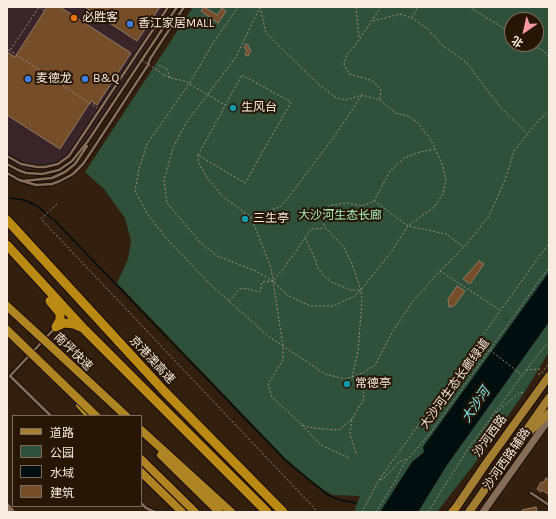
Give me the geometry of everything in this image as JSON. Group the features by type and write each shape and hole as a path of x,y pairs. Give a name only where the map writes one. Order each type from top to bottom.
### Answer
{"highway":[{"name":"京港澳高速","path":"7,220 165,392 283,512"},
{"name":"京港澳高速","path":"7,245 84,329 267,512"},
{"path":"7,254 56,308 60,316 56,327"},
{"name":"南坪快速","path":"7,306 120,415"},
{"path":"56,327 64,323 69,323 84,329"},
{"path":"7,330 95,415"},
{"path":"56,352 125,415"},
{"path":"43,364 89,415"},
{"path":"142,431 231,512"},
{"path":"142,437 219,512"},
{"path":"142,460 195,512"},
{"path":"142,473 182,512"}],"main road":[{"name":"沙河西路","path":"453,511 532,400 545,375"},
{"path":"469,512 549,398"},
{"path":"511,452 509,454 505,454 502,448 523,418 532,400"},
{"path":"517,443 549,413"},
{"name":"沙河西路辅路","path":"483,512 549,419"}],"street":[{"path":"7,506 12,512"}],"lane":[{"path":"7,156 21,164 45,167 58,164 69,156 168,7"},
{"path":"7,164 26,173 34,174 50,173 66,166 72,161 88,141 177,7"},
{"path":"7,173 19,180 36,185 44,185 60,181 74,174 83,164 184,7"},
{"path":"19,180 44,180 71,169 80,159 88,141"},
{"path":"51,415 10,376 56,327"},
{"path":"531,493 549,505"},
{"path":"142,504 146,508 155,512"}],"path":[{"path":"45,11 39,7 11,49 8,51 100,110"},
{"path":"238,7 189,84 147,144 138,169 135,191 148,214 167,239 211,284 268,336 325,374 345,379 363,373 375,365 393,331 413,301 464,247 490,216 505,180 514,151 538,121 549,111"},
{"path":"260,7 266,33 317,82 335,97 346,100 362,95 380,100 395,113 408,116 417,122 432,140 442,164 446,180 443,194 434,207 408,226 392,251 361,290 353,297 333,306 310,306 287,295 273,281 256,271 217,256 201,243 167,203 164,180 173,148 186,123 236,57 260,7"},
{"path":"356,7 359,40"},
{"path":"380,100 381,90 373,81 349,74 344,64 347,54 354,47 381,7"},
{"path":"412,18 418,7"},
{"path":"469,7 504,28"},
{"path":"372,21 400,14 412,18 428,29 442,45 466,62 500,107 528,133"},
{"path":"142,60 164,75 170,78 186,81 226,105"},
{"path":"159,65 166,69 170,78"},
{"path":"198,155 245,183 291,102 242,76 198,155 198,162 206,176 222,196 251,217 271,268 283,346 283,360 268,384 272,397 321,445 349,458"},
{"path":"253,225 270,210 280,206 288,198 334,138 362,95"},
{"path":"352,377 358,351 362,301 361,290 344,247 325,228 323,220 324,211 330,205 348,203 362,206 374,201 390,171 404,158 420,152 436,149"},
{"path":"374,201 408,226 446,234 464,247"},
{"path":"58,204 41,219 230,417 318,512"},
{"path":"229,301 240,289 243,288 260,292 262,282 273,281 287,264 311,229 325,228"},
{"path":"305,238 316,260 317,267 323,275 332,282 351,290 361,290"},
{"path":"362,512 379,480 549,243"},
{"name":"大沙河生态长廊绿道","path":"376,512 395,482 403,465 431,432 549,268"},
{"path":"440,271 501,310"},
{"path":"428,512 456,467 491,417 549,341"},
{"path":"490,349 522,375"},
{"path":"538,374 545,375 549,363"},
{"path":"526,370 542,369"},
{"path":"302,425 313,428 339,430 352,419 364,399 363,390 352,377"},
{"path":"491,417 518,393 525,392"},
{"path":"352,419 350,434 356,453"},
{"path":"379,480 384,478 399,462 408,459"}],"shaded area":[{"path":"7,7 172,7 88,136 70,158 62,164 44,170 26,169 7,159"}],"green space":[{"name":"大沙河生态长廊","path":"193,7 549,7 549,352 524,393 475,463 437,512 354,512 360,496 333,495 308,478 284,457 117,283 128,259 131,241 125,218 104,189 85,172"}],"water":[{"name":"大沙河","path":"549,272 549,322 447,465 418,512 380,512 412,462 424,452 423,447"}],"building":[{"path":"47,7 60,7 131,53 97,105 91,101 60,149 7,115 7,52 15,57"},
{"name":"香江家居MALL","path":"85,7 160,7 137,41"},
{"path":"204,7 217,15 222,8 226,11 218,23 201,11"},
{"path":"246,44 251,50 248,56 245,55 247,50 244,48"},
{"name":"三生亭","path":"244,214 250,218 246,224 240,220"},
{"path":"479,261 484,264 470,284 463,279"},
{"path":"457,286 465,291 454,306 449,307 448,299"},
{"name":"常德亭","path":"344,381 349,381 350,387 345,387"},
{"path":"546,478 549,480 549,495 542,490 541,492 537,489 541,482 543,483"},
{"path":"536,507 537,512 522,512 522,510"}],"waterway":[{"path":"10,198 24,200 37,206 56,222 286,461 328,495 340,500 356,503"}],"place":[{"name":"必胜客","path":"74,18"},
{"name":"香江家居MALL","path":"130,24"},
{"name":"麦德龙","path":"28,79"},
{"name":"B&Q","path":"85,79"},
{"name":"生风台","path":"233,108"},
{"name":"三生亭","path":"245,219"},
{"name":"常德亭","path":"347,384"}]}
